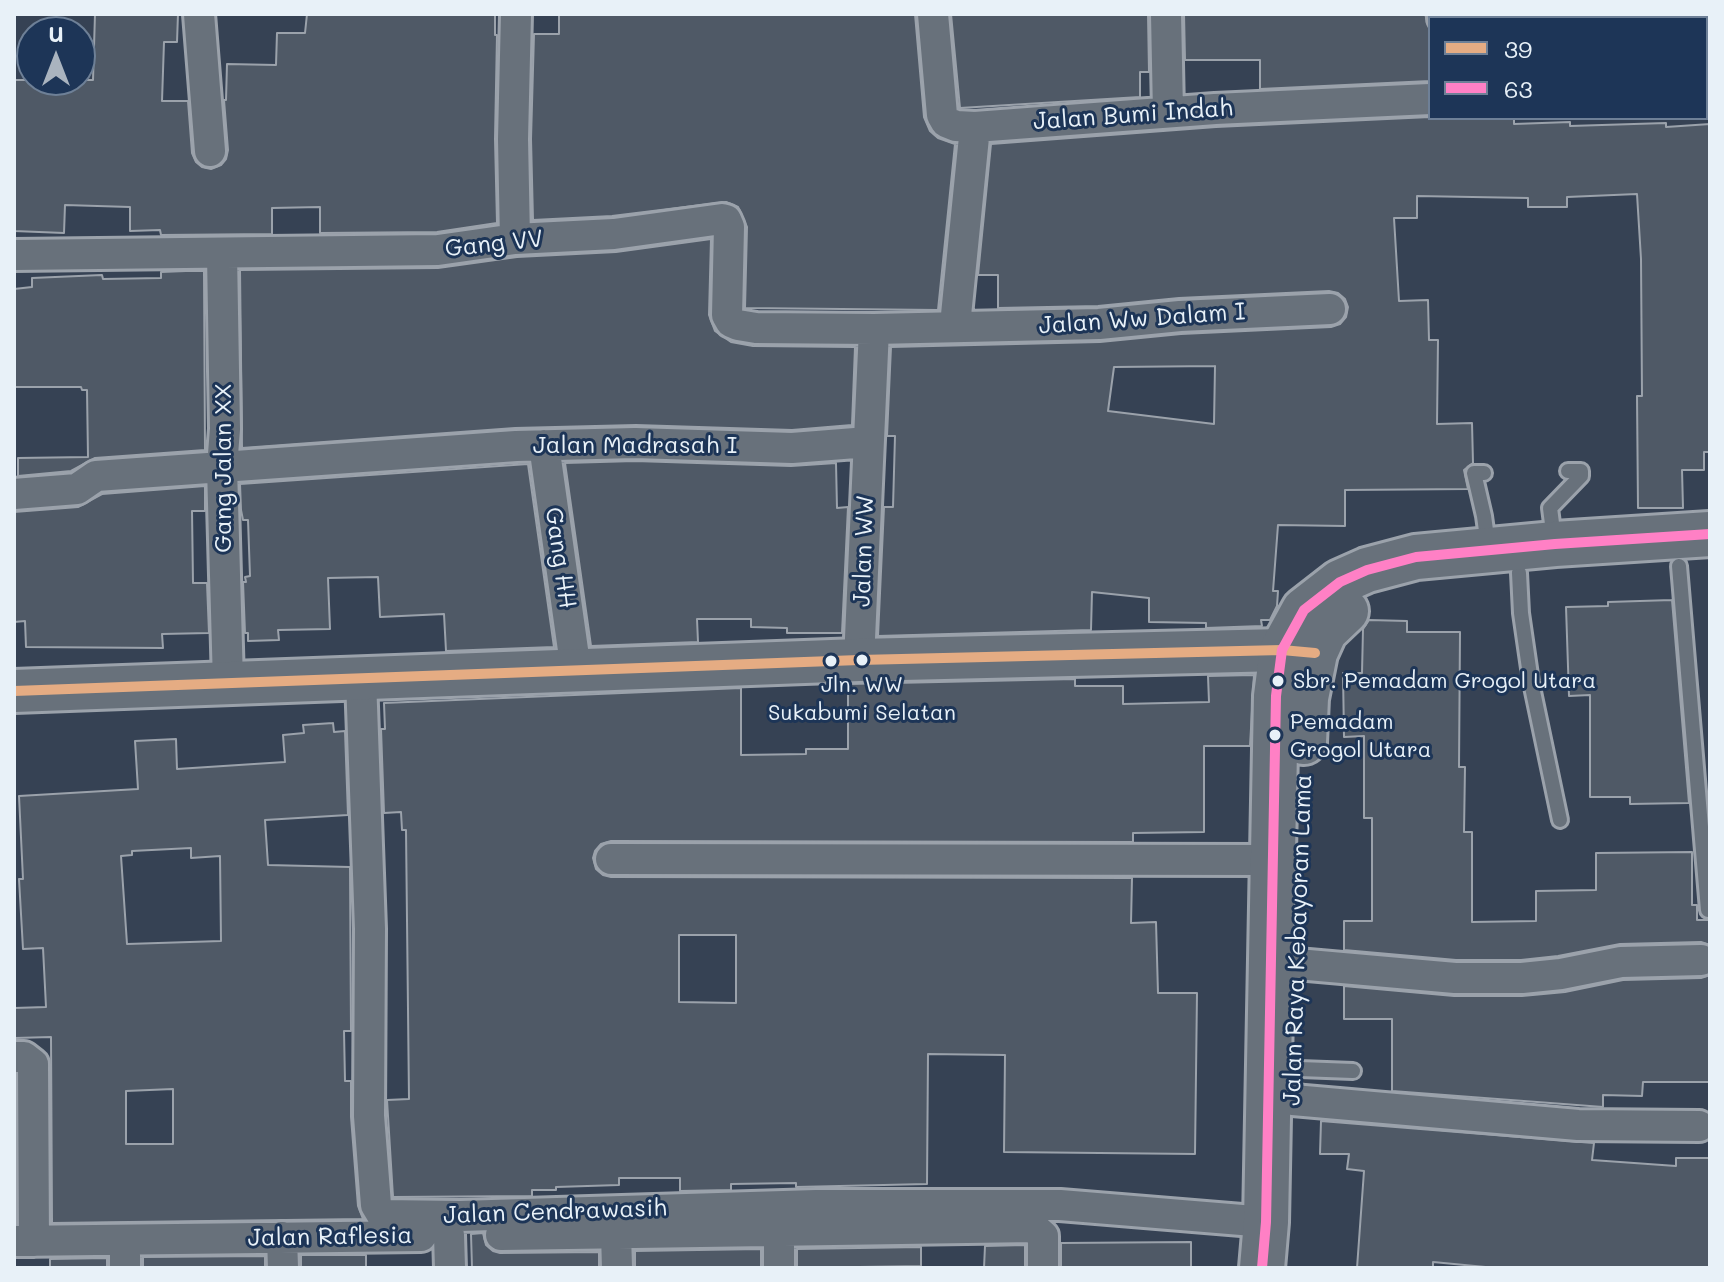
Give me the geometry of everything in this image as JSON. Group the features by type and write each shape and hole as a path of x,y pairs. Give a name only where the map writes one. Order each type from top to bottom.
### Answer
{"main road":[{"name":"Jalan Raya Kebayoran Lama","path":"1504,562 1555,544 1710,534"},
{"name":"Jalan Raya Kebayoran Lama","path":"1281,1084 1297,964 1306,698 1298,652 1304,610 1340,582 1367,570 1416,557 1694,566"},
{"name":"Jalan Raya Kebayoran Lama","path":"1273,1258 1281,1084 1272,860 1276,696 1298,652"}],"street":[{"path":"199,14 210,151"},
{"path":"515,239 513,139 516,14"},
{"name":"Jalan Bumi Indah","path":"933,14 942,115 949,124 975,127 1168,112 1428,99"},
{"path":"1166,14 1168,112"},
{"path":"868,442 874,329 955,325 975,127"},
{"name":"Gang VV","path":"14,255 438,250 515,239 614,234 722,219 729,227 727,315 731,322 756,328 874,329"},
{"name":"Gang Jalan XX","path":"222,254 225,429 222,467 228,683"},
{"name":"Jalan Ww Dalam I","path":"955,325 1099,324 1195,315 1330,309"},
{"name":"Jalan Madrasah I","path":"14,494 77,489 96,476 544,445 635,443 792,448 868,442"},
{"name":"Jalan WW","path":"859,660 868,442"},
{"name":"Gang HH","path":"544,445 576,671"},
{"path":"14,691 859,660 1298,652"},
{"name":"Jalan Cendrawasih","path":"361,679 370,929 369,1116 375,1201 382,1215 460,1216 816,1205 1060,1205 1273,1258"},
{"path":"611,859 1272,860"},
{"path":"1297,964 1455,978 1522,978 1621,962 1701,960"},
{"path":"22,1058 33,1064 24,1241"},
{"path":"1281,1084 1578,1125 1699,1126"},
{"name":"Jalan Raflesia","path":"24,1241 125,1254 282,1237 1033,1227 1043,1236 1043,1268"},
{"path":"779,1231 779,1268"},
{"path":"616,1233 617,1268"},
{"path":"449,1235 450,1268"},
{"path":"282,1237 283,1268"}],"lane":[{"path":"1555,544 1550,508 1581,476 1581,471 1568,471"},
{"path":"1484,473 1474,473 1484,516 1521,613 1531,682 1560,820"},
{"path":"1694,566 1708,910"},
{"path":"1281,1084 1353,1071"}],"building":[{"path":"178,14 177,42 164,42 162,101 188,101 192,153 196,162 211,169 221,165 228,150 224,100 227,64 276,65 277,33 305,33 307,14 495,14 497,223 437,232 320,233 320,207 272,208 272,234 161,235 160,230 130,231 130,207 65,205 64,233 14,231 14,80 16,96 96,96 95,16"},
{"path":"559,14 915,14 924,117 930,131 938,138 955,144 938,310 745,308 747,227 738,207 726,202 612,216 533,220 531,139 534,34 559,34"},
{"path":"951,14 1148,14 1149,72 1140,72 1140,97 960,108"},
{"path":"1184,14 1425,14 1428,24 1428,81 1260,89 1260,60 1185,60"},
{"path":"1428,117 1428,120 1514,120 1514,124 1570,122 1570,126 1710,124 1710,452 1704,452 1704,470 1682,470 1683,508 1638,508 1637,396 1642,396 1637,194 1567,197 1567,207 1528,207 1528,198 1417,196 1417,218 1394,218 1399,301 1428,300 1429,340 1438,340 1437,424 1472,423 1473,463 1464,470 1468,489 1345,490 1345,526 1278,525 1273,591 1278,591 1277,606 1270,620 1261,620 1262,626 1206,628 1206,623 1149,622 1149,598 1092,592 1091,630 878,636 884,507 893,507 895,436 887,436 891,347 1100,342 1181,334 1331,327 1340,324 1346,317 1348,307 1345,299 1329,291 1179,298 1098,306 998,308 998,275 978,275 991,144 1216,127","holes":["1215,366 1214,424 1108,411 1114,367"]},
{"path":"711,239 709,315 715,331 731,342 753,346 855,347 852,425 792,430 636,425 515,428 242,448 240,270 438,268 517,257 616,252"},
{"path":"204,271 205,450 95,458 71,471 18,476 18,458 88,457 87,390 81,387 14,387 14,289 32,287 32,278 102,275 103,279 161,278 161,272"},
{"path":"635,461 791,466 836,463 837,508 848,507 842,633 787,633 787,628 751,627 751,619 697,619 698,642 591,646 565,463"},
{"path":"528,464 554,647 446,651 444,614 380,617 378,577 328,578 330,629 278,630 279,640 248,641 243,582 246,582 245,577 250,576 248,520 243,520 240,484"},
{"path":"205,486 205,511 192,511 193,583 207,583 209,633 162,634 163,648 26,647 25,621 14,622 14,512 78,507 102,494"},
{"path":"1672,600 1689,803 1630,804 1630,797 1590,797 1590,695 1569,696 1566,607"},
{"path":"1369,620 1407,621 1407,632 1460,632 1459,767 1465,767 1464,832 1472,832 1472,922 1536,921 1536,891 1596,890 1596,853 1692,852 1692,905 1697,905 1697,920 1710,920 1710,945 1701,942 1620,944 1521,960 1456,960 1344,950 1344,921 1372,921 1372,818 1364,818 1364,736 1344,737 1343,673 1362,673 1363,629"},
{"path":"1254,675 1250,746 1204,746 1204,832 1133,833 1133,842 611,841 601,844 593,858 596,869 611,877 1132,878 1131,923 1156,922 1158,993 1197,993 1195,1154 1004,1152 1005,1055 928,1054 927,1184 796,1187 796,1183 731,1184 731,1190 680,1191 680,1178 619,1178 619,1185 532,1190 532,1196 393,1197 387,1100 409,1099 406,830 402,830 401,812 384,813 381,729 385,729 384,703 741,688 741,755 806,754 806,749 848,749 848,684 1075,679 1075,686 1123,686 1123,704 1209,702 1208,676","holes":["679,935 736,935 736,1003 679,1002"]},
{"path":"333,723 334,732 345,731 348,815 265,820 268,865 350,867 351,1031 344,1031 345,1081 351,1081 358,1206 363,1219 52,1223 51,1037 15,1038 14,1008 46,1007 43,948 23,949 19,796 138,789 135,741 176,739 177,769 285,762 283,735 304,733 303,725","holes":["191,848 191,858 220,856 221,941 127,944 121,856 132,855 132,851","173,1089 173,1144 126,1144 126,1091"]},
{"path":"1710,975 1710,1082 1643,1082 1642,1096 1603,1095 1603,1107 1392,1091 1392,1019 1344,1019 1344,986 1454,996 1522,996 1565,992 1623,980 1701,978"},
{"path":"1321,1121 1594,1143 1592,1160 1676,1166 1676,1158 1710,1158 1710,1268 1496,1268 1433,1262 1433,1268 1357,1268 1364,1171 1347,1169 1349,1154 1320,1154"},
{"path":"483,1233 486,1245 500,1253 599,1252 599,1268 472,1268 471,1234"},
{"path":"1191,1242 1191,1268 1061,1268 1061,1243"},
{"path":"1025,1245 1025,1268 984,1268 985,1246"},
{"path":"921,1247 921,1266 797,1268 797,1249"},
{"path":"761,1249 761,1268 635,1268 635,1251"},
{"path":"301,1255 366,1255 366,1268 301,1268"},
{"path":"265,1256 265,1268 143,1268 143,1257"},
{"path":"107,1258 107,1268 50,1268 50,1259"}],"transit line":[{"name":"63","path":"1262,1268 1266,1222 1276,696 1282,650 1304,610 1340,582 1367,570 1416,557 1710,534"},
{"name":"39","path":"14,691 859,660 1282,650 1315,653"}],"place":[{"name":"Jln. WW Sukabumi Selatan","path":"862,660"},
{"name":"Sbr. Pemadam Grogol Utara","path":"1278,681"},
{"name":"Pemadam Grogol Utara","path":"1275,735"}]}
